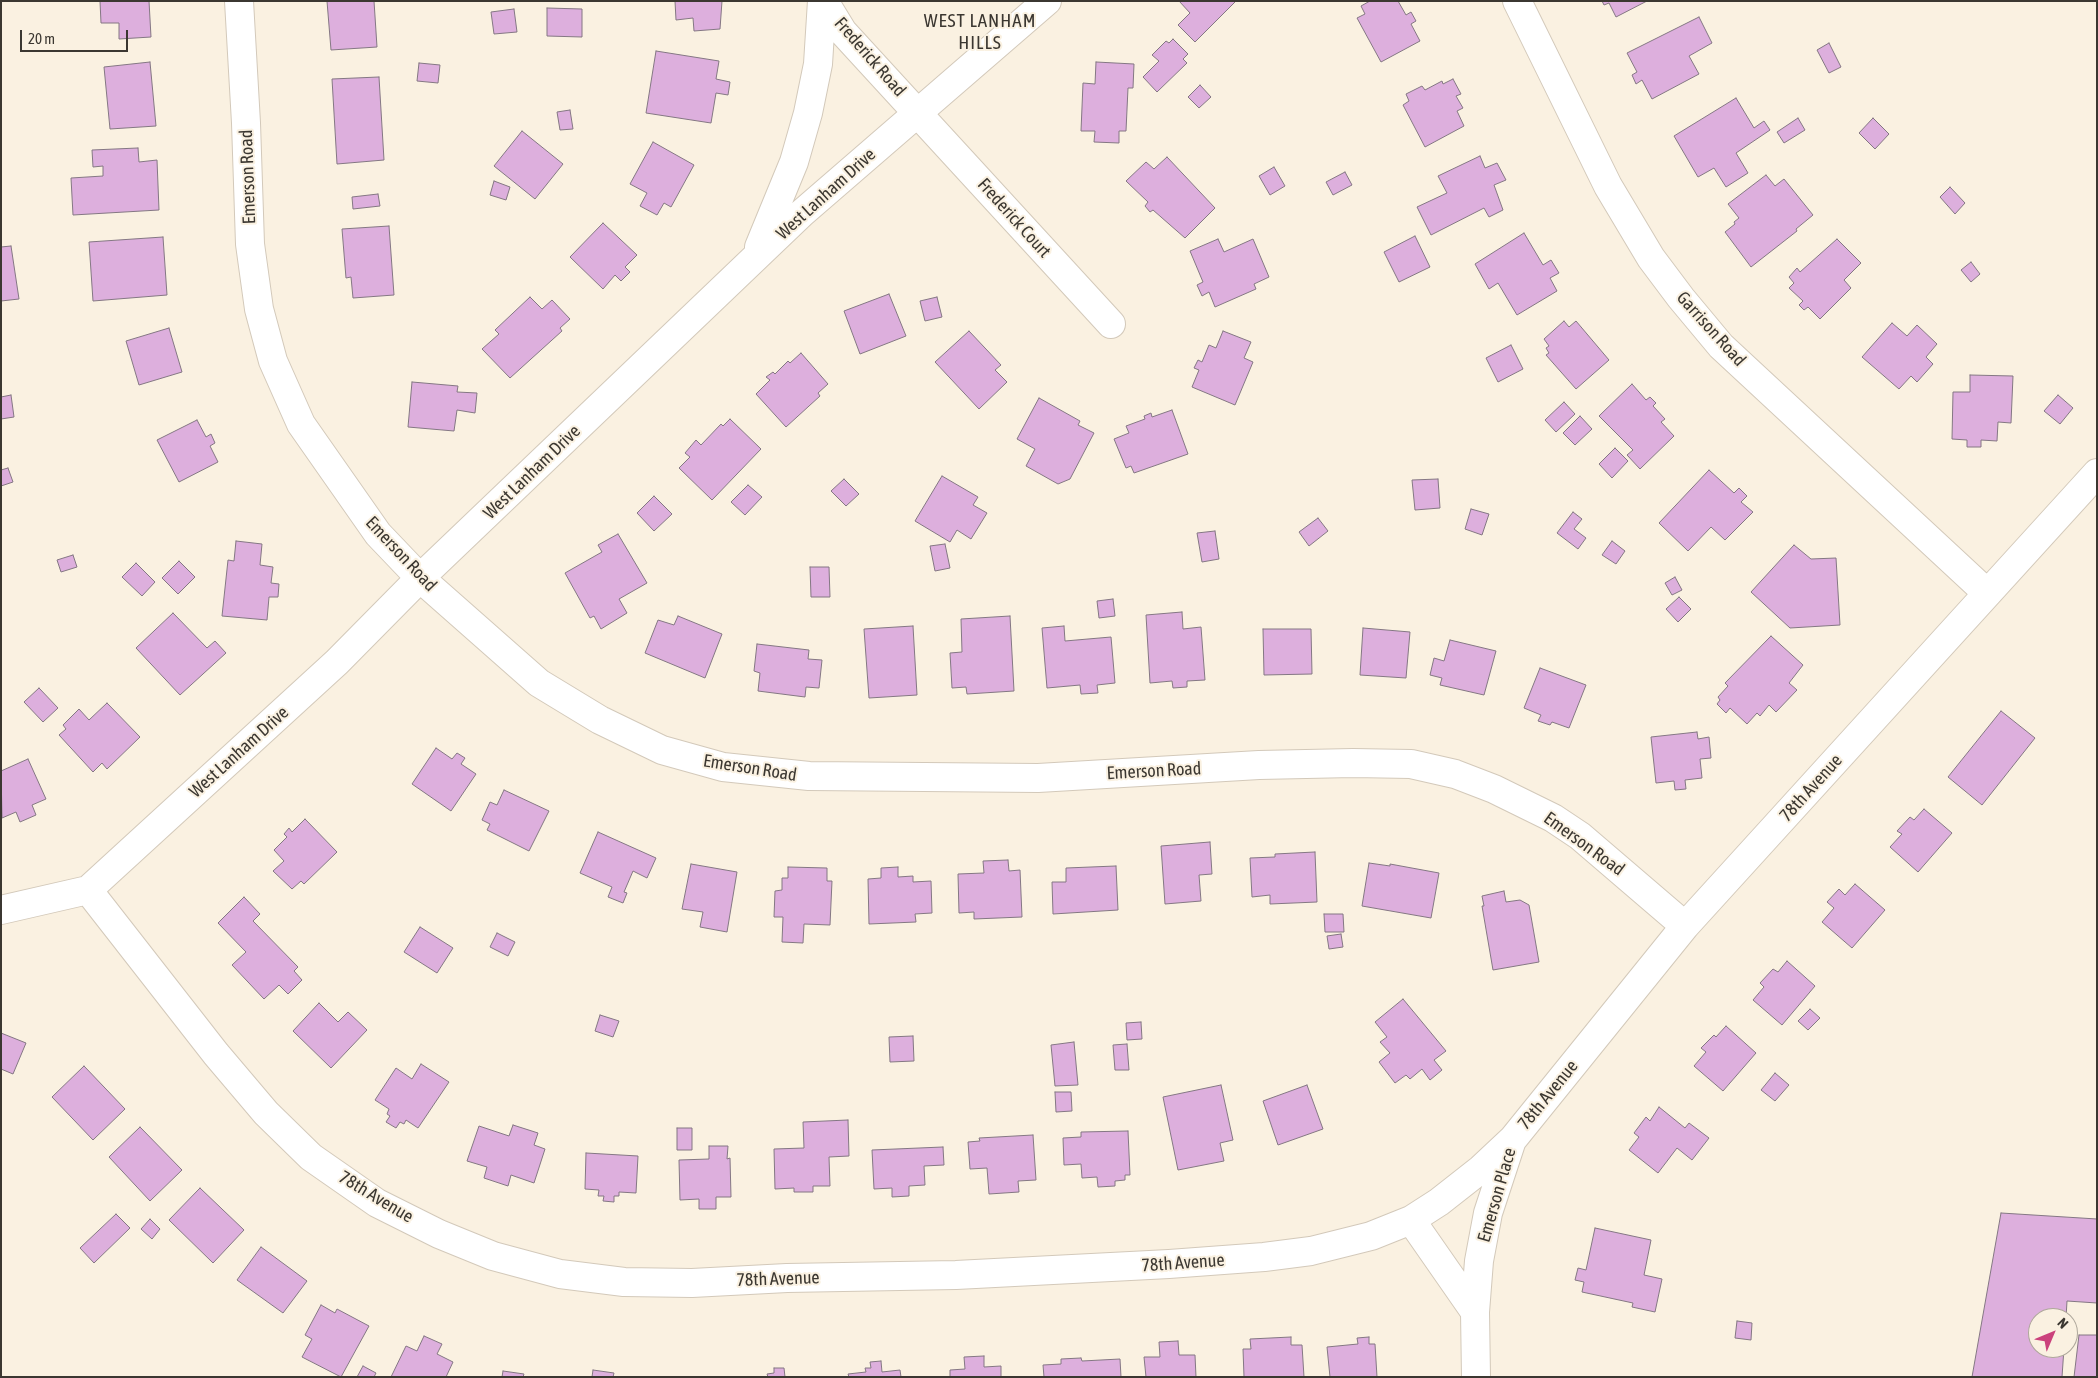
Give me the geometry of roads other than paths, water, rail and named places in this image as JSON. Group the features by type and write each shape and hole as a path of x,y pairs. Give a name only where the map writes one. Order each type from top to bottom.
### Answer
{"street":[{"name":"Emerson Road","path":"239,1 246,122 250,244 259,309 273,361 301,424 378,534 420,578 539,683 600,720 662,750 723,767 809,776 1038,778 1259,765 1411,764 1455,774 1494,789 1553,818 1580,836 1685,926"},
{"name":"Frederick Road","path":"823,1 843,32 917,112"},
{"path":"754,260 794,162 808,112 818,64 823,1"},
{"name":"West Lanham Drive","path":"1,910 88,890 337,662 420,578 802,214 917,112 1047,1"},
{"name":"Garrison Road","path":"1517,1 1608,186 1651,258 1681,298 1721,346 1987,593"},
{"name":"Frederick Court","path":"917,112 1111,324"},
{"name":"78th Avenue","path":"88,890 216,1054 266,1113 312,1156 377,1203 440,1234 493,1256 560,1274 624,1282 692,1283 787,1278 956,1275 1169,1264 1264,1257 1311,1251 1371,1236 1411,1220 1439,1202 1481,1169 1513,1139 1685,926 2097,473"},
{"name":"Emerson Place","path":"1476,1377 1475,1312 1479,1261 1488,1213 1513,1139"},
{"path":"1411,1220 1475,1312"}],"district":[{"name":"WEST LANHAM HILLS","path":"980,32"}]}
